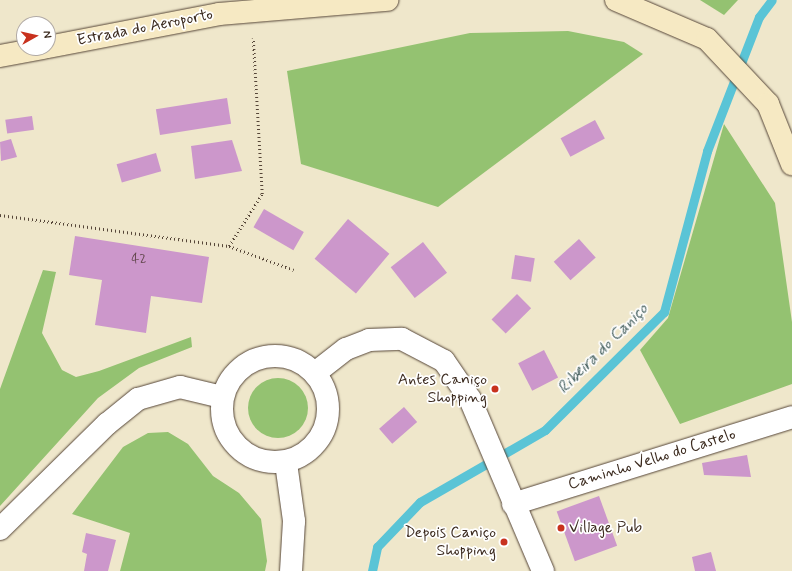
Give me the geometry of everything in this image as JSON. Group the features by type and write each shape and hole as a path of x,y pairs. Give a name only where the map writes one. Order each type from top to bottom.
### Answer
{"main road":[{"name":"Estrada do Aeroporto","path":"56,45 219,14 252,10 387,0"},
{"path":"616,0 707,39 768,104 792,164"},
{"path":"0,56 16,53"}],"street":[{"path":"315,373 346,349 369,340 402,338 444,360 470,399 512,504 543,571"},
{"path":"279,355 298,361 315,373 326,392 329,415 322,437 306,454 286,463 266,462 247,454 232,441 224,422 222,397 228,383 241,367 259,358 279,355"},
{"path":"0,529 107,424 138,399 180,387 222,397"},
{"name":"Caminho Velho do Castelo","path":"512,504 792,417"},
{"path":"286,463 294,521 291,571"}],"path":[{"path":"229,246 262,194 252,10"},
{"path":"0,215 229,246 294,270"}],"green space":[{"path":"700,0 738,0 724,15"},
{"path":"568,31 624,42 643,54 438,207 301,164 287,71 470,33"},
{"path":"724,124 775,203 792,322 792,384 680,424 640,350 668,318"},
{"path":"43,270 56,272 42,333 62,370 76,377 99,371 191,337 192,347 139,368 98,398 0,506 0,389"},
{"path":"278,378 294,383 299,387 303,392 308,408 303,424 299,429 294,433 278,438 262,433 257,429 253,424 248,408 253,392 257,387 262,383"},
{"path":"168,432 188,444 213,476 239,493 261,519 267,561 265,571 120,571 130,533 72,514 123,447 148,433"}],"building":[{"path":"227,98 231,124 160,135 156,109"},
{"path":"32,116 34,130 7,134 5,120"},
{"path":"595,120 605,139 570,157 561,138"},
{"path":"11,139 17,157 1,161 0,142"},
{"path":"232,140 242,171 195,179 191,146"},
{"path":"156,153 161,171 122,183 117,164"},
{"path":"264,209 304,232 293,250 254,227"},
{"path":"348,219 389,254 356,294 315,259"},
{"path":"75,236 209,257 202,303 151,296 146,333 95,325 102,280 69,275"},
{"path":"579,239 596,258 570,280 554,262"},
{"path":"423,242 447,273 415,298 391,267"},
{"path":"515,255 535,258 531,282 511,279"},
{"path":"517,294 531,308 506,334 492,319"},
{"path":"544,350 558,378 532,391 518,363"},
{"path":"404,407 417,422 392,444 379,429"},
{"path":"747,455 751,477 704,475 702,463"},
{"path":"599,496 617,546 575,561 557,511"},
{"path":"86,533 116,540 108,571 84,571 87,554 82,552"},
{"path":"711,552 716,571 695,571 692,557"}],"waterway":[{"name":"Ribeira do Caniço","path":"372,571 377,547 420,502 545,430 664,312 707,151 759,17 772,0"}],"place":[{"name":"Antes Caniço Shopping","path":"495,389"},
{"name":"Village Pub","path":"561,528"},
{"name":"Depois Caniço Shopping","path":"504,542"}]}
